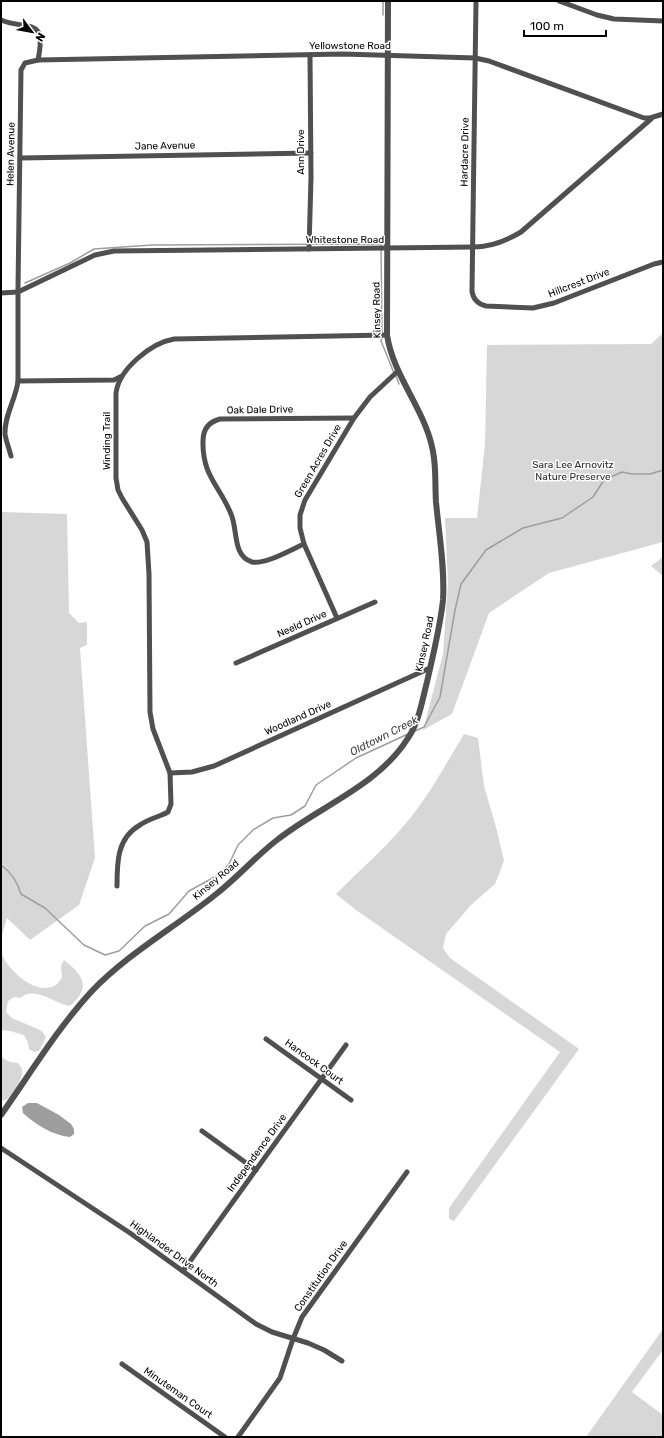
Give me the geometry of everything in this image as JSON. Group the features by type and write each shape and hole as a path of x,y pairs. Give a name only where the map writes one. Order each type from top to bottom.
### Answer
{"street":[{"name":"Kinsey Road","path":"1,1115 72,1015 103,980 128,959 217,894 278,838 378,773 394,757 408,739 415,725 422,703 441,619 443,592 434,455 431,440 424,421 398,371 386,335 388,1"},
{"name":"Hardacre Drive","path":"476,1 472,291 476,301"},
{"path":"559,1 597,15 614,19 663,22"},
{"path":"1,20 32,26 36,29 40,38 38,60"},
{"name":"Yellowstone Road","path":"26,63 38,60 310,55 387,52 475,58 493,63 644,118 652,118"},
{"name":"Ann Drive","path":"309,249 310,55"},
{"name":"Helen Avenue","path":"11,456 6,442 6,428 18,381 21,70 26,63"},
{"path":"652,118 663,114"},
{"name":"Whitestone Road","path":"1,293 18,292 95,255 110,252 473,247 497,243 521,232 652,118"},
{"name":"Jane Avenue","path":"20,158 310,153"},
{"name":"Hillcrest Drive","path":"476,301 484,305 497,307 540,307 654,264 663,262"},
{"name":"Winding Trail","path":"170,773 155,736 150,712 149,574 147,542 142,530 122,498 117,486 116,393 122,376 150,348 174,338 386,335"},
{"name":"Green Acres Drive","path":"337,618 304,544 300,528 300,515 302,507 354,418 370,397 398,371"},
{"path":"18,381 114,380 122,376"},
{"name":"Oak Dale Drive","path":"304,544 262,562 251,561 242,555 238,548 232,514 210,477 205,465 203,450 204,431 210,423 220,419 354,418"},
{"name":"Neeld Drive","path":"236,663 375,602"},
{"name":"Woodland Drive","path":"170,773 192,772 214,766 430,668"},
{"path":"117,886 118,855 125,839 139,825 166,813 171,807 170,773"},
{"name":"Hancock Court","path":"266,1038 351,1100"},
{"name":"Independence Drive","path":"183,1271 346,1045"},
{"path":"202,1130 256,1170"},
{"name":"Highlander Drive North","path":"1,1148 128,1232 256,1324 272,1332 308,1342 342,1361"},
{"name":"Constitution Drive","path":"238,1437 280,1378 293,1338 302,1317 407,1172"},
{"name":"Minuteman Court","path":"122,1364 225,1437"}],"green space":[{"name":"Sara Lee Arnovitz Nature Preserve","path":"663,333 663,542 549,573 489,613 452,714 423,730 443,654 448,583 445,518 477,518 485,444 487,345 651,344"},
{"path":"1,512 67,514 69,613 79,623 87,622 87,645 80,648 95,858 79,905 30,940 7,918 1,938"},
{"path":"663,557 663,576 651,566"},
{"path":"464,734 478,738 484,786 504,861 495,884 471,905 446,934 443,948 450,958 579,1049 454,1221 449,1219 449,1208 560,1052 356,910 336,894 384,847 411,817 432,787"},
{"path":"1,953 16,974 32,985 48,988 57,984 62,978 61,966 64,960 80,976 83,987 81,993 70,1006 64,1005 45,996 32,993 20,998 14,997 8,1001 6,1012 12,1018 42,1031 46,1037 39,1051 34,1052 29,1049 24,1035 10,1031 2,1030 1,1032"},
{"path":"1,1057 10,1062 18,1063 22,1069 22,1075 18,1085 8,1099 1,1101"},
{"path":"663,1329 663,1350 632,1392 663,1415 663,1437 586,1437"}],"shaded area":[{"path":"28,1103 37,1103 59,1115 71,1124 74,1129 74,1134 70,1137 63,1136 51,1132 33,1122 23,1113 22,1107"}],"waterway":[{"path":"383,1 383,15"},
{"path":"25,283 70,263 94,249 152,245 381,244 382,333"},
{"path":"382,337 381,341 394,373"},
{"path":"396,376 399,384"},
{"name":"Oldtown Creek","path":"415,731 424,727 440,697 461,584 486,550 523,528 562,518 593,497 604,480 622,472 632,474 650,474 663,470"},
{"name":"Oldtown Creek","path":"1,865 13,877 21,894 45,908 84,945 105,955 119,951 145,926 169,914 189,891 220,874 229,864 238,845 253,830 273,818 291,815 305,806 316,785 356,758 408,734"}]}
